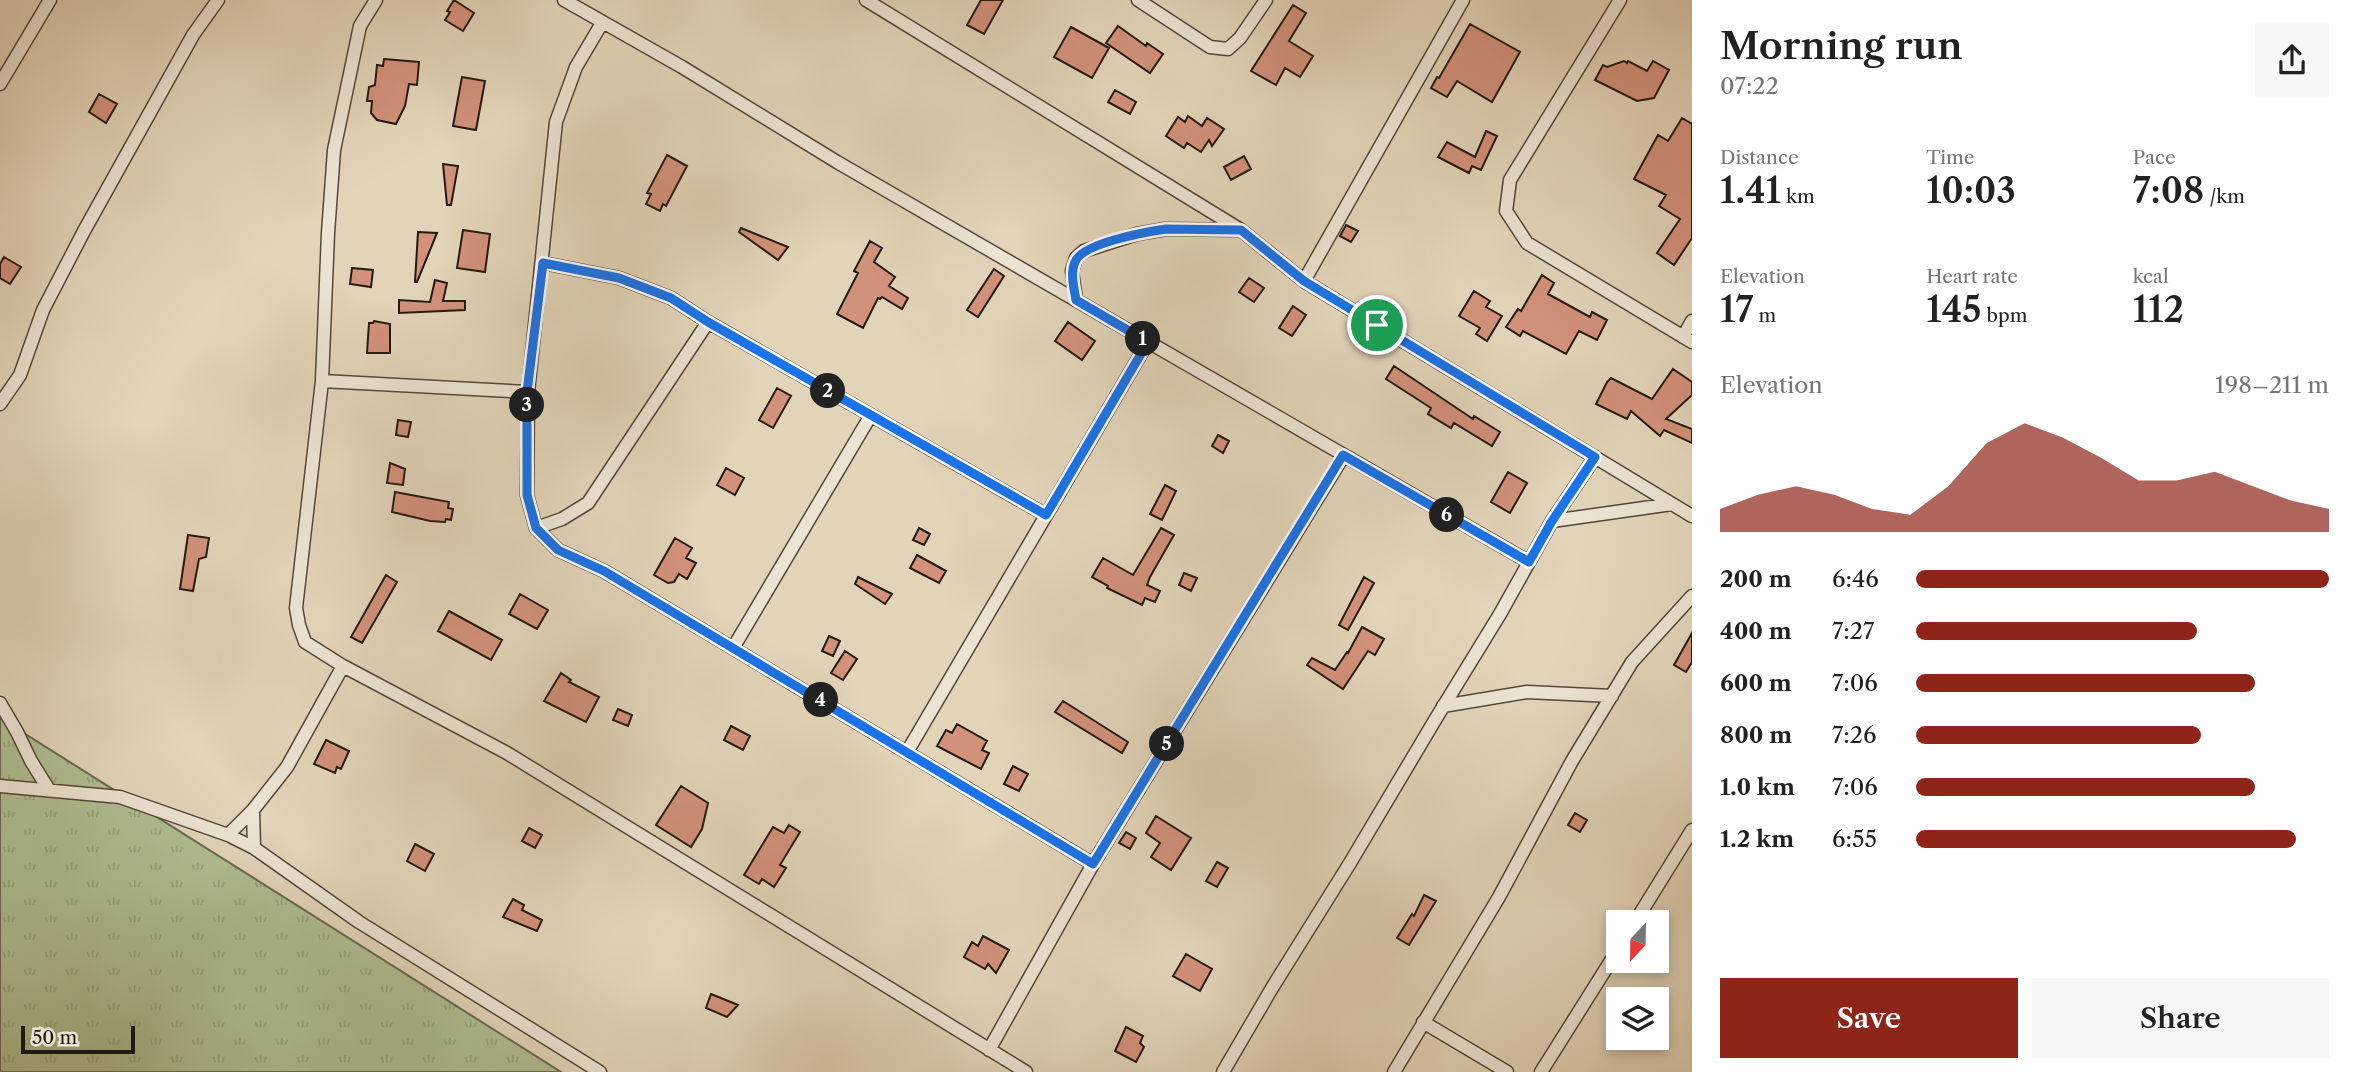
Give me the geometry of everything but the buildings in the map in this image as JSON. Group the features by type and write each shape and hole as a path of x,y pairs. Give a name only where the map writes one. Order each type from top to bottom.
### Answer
{"street":[{"path":"0,84 50,0"},
{"path":"0,404 20,375 43,310 84,231 193,35 218,0"},
{"path":"376,0 360,26 334,150 322,381 296,608 305,642 343,666 507,754 1026,1072"},
{"path":"564,0 682,67 837,162 1529,562"},
{"path":"866,0 1241,230 1304,281 1692,516"},
{"path":"1138,0 1210,47 1228,49 1240,38 1266,0"},
{"path":"1304,281 1463,0"},
{"path":"1620,0 1510,180 1506,211 1527,243 1687,339 1692,321"},
{"path":"602,23 576,67 556,122 543,263 527,392 527,495 536,528 558,550 604,571 1093,864"},
{"path":"1076,300 1072,271 1076,258 1084,251 1137,234 1166,229 1241,230"},
{"path":"543,263 619,278 671,298 708,322 1046,515"},
{"path":"536,528 562,519 588,503 708,322"},
{"path":"907,752 1148,342"},
{"path":"322,381 527,392"},
{"path":"733,648 871,415"},
{"path":"989,1050 1093,864 1343,455"},
{"path":"1223,1072 1500,614 1552,521 1595,457"},
{"path":"1552,521 1672,504"},
{"path":"1394,1072 1499,897 1572,761 1632,662 1692,596"},
{"path":"228,835 253,810 287,767 343,666"},
{"path":"1443,706 1527,692 1612,696"},
{"path":"0,703 49,790"},
{"path":"0,786 120,797 228,835 254,848 359,922 600,1072"},
{"path":"253,810 254,848"},
{"path":"1642,910 1692,830"},
{"path":"1541,1072 1606,969"},
{"path":"1423,1022 1507,1072"}],"green space":[{"path":"0,718 561,1072 0,1072"}],"route":[{"path":"1166,229 1241,230 1304,281 1377,325 1595,457 1552,521 1529,562 1343,455 1093,864 604,571 558,550 536,528 527,495 527,392 543,263 619,278 671,298 708,322 1046,515 1148,342 1076,300 1072,271 1076,258 1084,251 1137,234 1166,229"}]}
